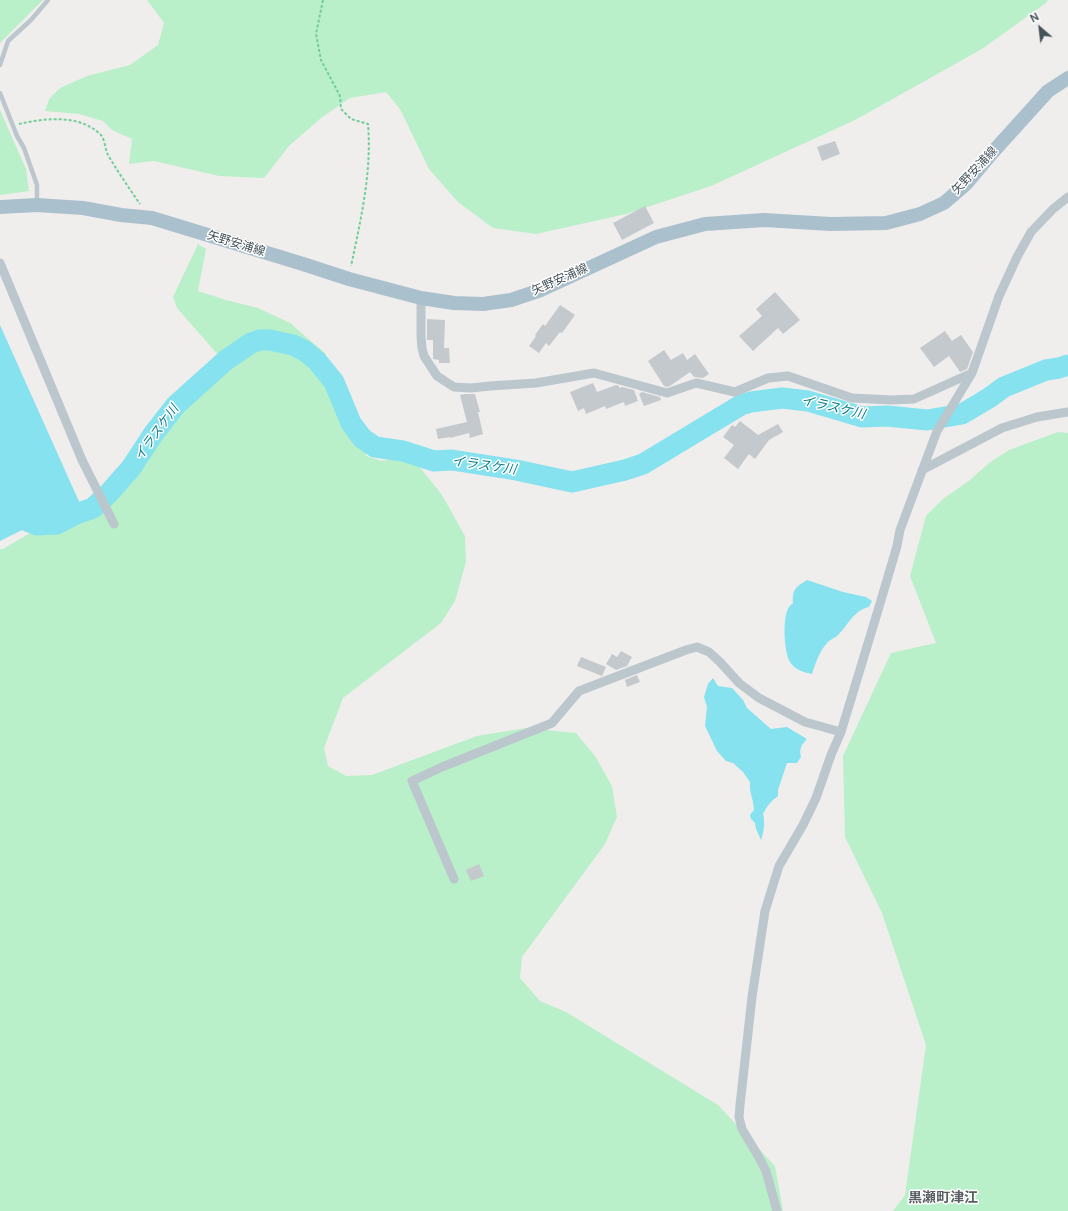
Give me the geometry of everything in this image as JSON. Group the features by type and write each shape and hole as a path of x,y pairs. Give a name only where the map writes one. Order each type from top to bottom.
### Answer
{"main road":[{"name":"矢野安浦線","path":"0,207 37,206 84,208 121,215 152,218 349,279 421,298 454,303 483,304 511,300 541,290 656,237 705,224 764,220 831,224 886,223 920,214 944,204 966,184 1048,91 1068,78"}],"street":[{"path":"777,1211 766,1171 742,1129 739,1117 760,937 765,911 779,866 803,825 816,798 831,755 841,732 895,552 900,530 937,432 972,372 999,296 1017,257 1031,232 1053,209 1068,197"},
{"path":"0,263 82,460 114,524"},
{"path":"421,298 421,336 424,356 437,376 454,387 472,388 536,384 594,373 667,393 696,383 735,392 768,378 788,376 852,398 891,400 914,399 972,372"},
{"path":"922,470 1002,428 1037,417 1068,412"},
{"path":"454,879 412,781 442,767 552,723 579,691 686,650 696,647 709,652 739,683 759,698 805,722 841,732"}],"lane":[{"path":"0,65 8,41 31,20 48,0"},
{"path":"0,93 12,125 24,148 37,185 37,206"}],"path":[{"path":"322,0 316,34 321,60 340,96 341,109 351,119 368,124 369,138 363,211 349,279"},
{"path":"12,125 56,119 78,122 92,128 102,136 107,153 122,179 141,206 152,218"}],"green space":[{"path":"0,0 43,0 0,43"},
{"path":"147,0 1048,0 1046,3 982,49 855,120 711,186 626,214 536,234 493,228 458,202 429,169 400,109 386,92 350,98 321,118 289,146 264,178 219,176 154,161 129,164 132,139 112,130 103,121 79,114 45,111 49,99 60,88 87,76 130,65 158,45 164,23"},
{"path":"0,110 26,169 29,191 0,195"},
{"path":"198,244 206,249 198,291 258,308 290,323 325,353 362,430 366,456 382,461 401,457 414,460 442,495 465,536 466,562 455,601 441,623 343,698 324,748 328,766 346,776 372,775 477,736 526,728 576,733 595,756 612,786 617,817 605,844 522,957 520,978 540,1001 566,1012 718,1105 775,1166 783,1211 0,1211 0,549 3,549 35,530 65,524 89,514 114,493 133,471 153,442 196,391 226,364 177,308 173,297"},
{"path":"1058,432 1068,433 1068,1211 893,1211 905,1195 926,1045 882,913 845,837 843,756 891,653 936,643 910,576 926,516 943,499 970,480 989,463 1009,450"}],"water":[{"path":"0,325 81,506 57,517 42,520 0,541"},
{"path":"807,580 843,592 866,597 872,601 869,607 855,615 838,635 827,643 816,662 812,674 797,669 792,665 786,651 785,643 785,618 789,606 793,603 794,591"},
{"path":"713,678 718,686 732,688 743,700 747,708 771,729 787,727 807,739 801,747 801,757 797,763 787,763 778,790 778,796 769,804 763,814 764,827 761,840 755,823 751,819 750,815 754,810 750,782 743,772 733,763 726,761 717,751 705,726 707,707 704,697 708,684"}],"building":[{"path":"835,141 840,154 822,161 817,147"},
{"path":"645,206 654,223 622,240 613,223"},
{"path":"775,292 800,320 783,334 778,328 753,351 739,336 762,316 756,309"},
{"path":"560,305 575,315 562,333 560,332 549,346 546,343 539,353 529,346 543,324 545,326"},
{"path":"427,319 445,320 444,348 449,348 450,363 439,363 439,360 433,359 433,340 427,340"},
{"path":"945,331 952,341 961,335 973,352 967,369 960,372 949,356 934,367 920,348"},
{"path":"664,350 671,360 683,353 687,360 695,354 709,374 703,378 694,377 690,372 670,386 664,386 648,361"},
{"path":"593,383 597,392 616,385 619,386 619,388 622,387 634,390 638,401 625,406 624,402 606,409 605,406 586,414 584,408 578,411 570,392"},
{"path":"642,392 660,397 661,400 644,406 639,394"},
{"path":"475,394 480,412 478,412 483,434 470,438 469,433 450,438 438,439 436,429 467,422 460,395"},
{"path":"740,421 758,435 778,424 783,432 769,440 755,459 749,454 738,469 724,458 734,445 723,437 732,425 735,427"},
{"path":"621,651 632,657 627,666 616,670 606,664 612,654 617,657"},
{"path":"581,657 606,667 602,676 577,666"},
{"path":"637,675 640,682 627,687 625,680"},
{"path":"479,864 484,876 471,881 466,870"}],"waterway":[{"name":"イラスケ川","path":"0,504 5,509 22,519 37,525 57,524 76,514 93,508 109,493 131,468 154,433 176,405 226,360 251,343 260,340 270,340 293,345 305,351 317,361 334,382 351,423 362,438 375,447 403,451 434,461 452,460 516,470 572,482 625,470 643,464 741,405 751,402 782,398 808,401 862,417 887,416 927,420 962,414 1004,387 1046,370 1068,365"}],"district":[{"name":"黒瀬町津江","path":"943,1198"}]}
